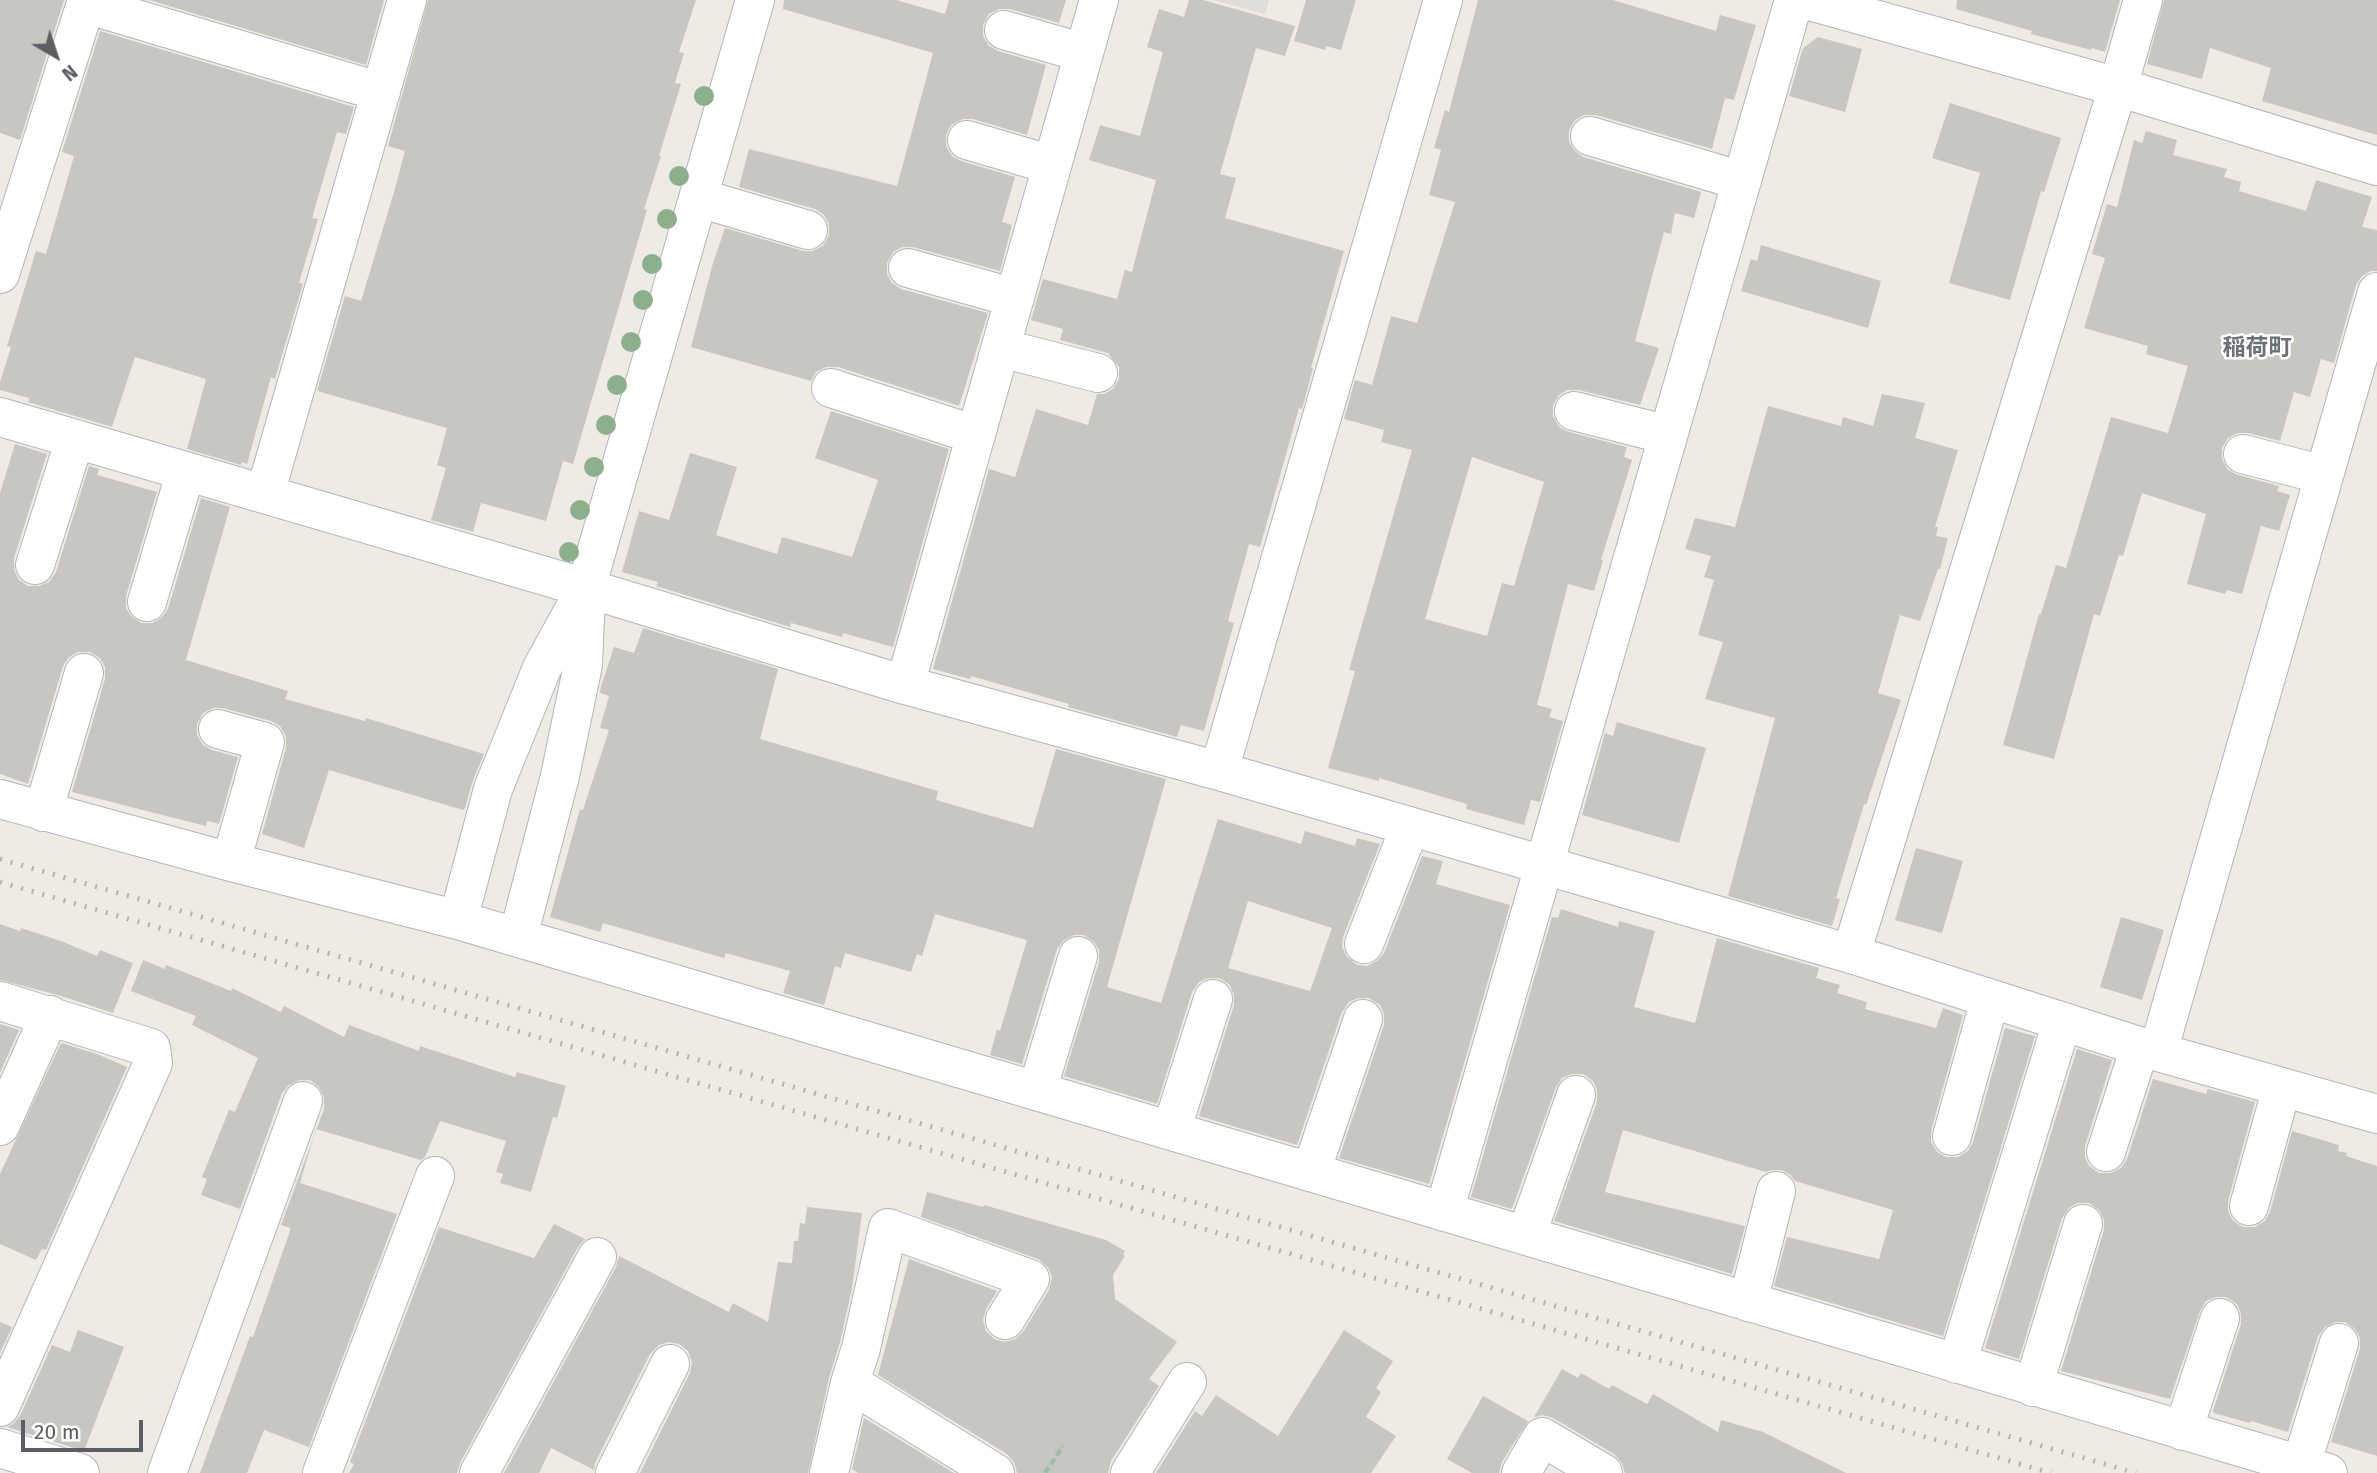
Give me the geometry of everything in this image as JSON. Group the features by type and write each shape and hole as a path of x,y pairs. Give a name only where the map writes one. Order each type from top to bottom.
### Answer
{"street":[{"path":"265,494 407,0"},
{"path":"458,920 493,789 542,668 586,588 755,0"},
{"path":"905,685 1099,0"},
{"path":"1219,771 1443,0"},
{"path":"1444,1212 1794,0"},
{"path":"1805,0 2118,87 2377,166"},
{"path":"1851,954 2143,0"},
{"path":"0,274 86,2 381,92"},
{"path":"1004,30 1084,53"},
{"path":"1590,136 1742,181"},
{"path":"968,140 1052,165"},
{"path":"699,198 808,230"},
{"path":"908,268 1015,298"},
{"path":"2106,1152 2149,1050 2377,292"},
{"path":"1001,348 1098,373"},
{"path":"831,388 976,435"},
{"path":"1574,411 1668,435"},
{"path":"0,417 586,588 905,685 1219,771 1851,954 2149,1050 2377,1114"},
{"path":"34,565 75,439"},
{"path":"2243,454 2324,475"},
{"path":"147,602 186,471"},
{"path":"518,937 560,776 583,665 586,588"},
{"path":"43,812 84,673"},
{"path":"218,729 265,741 231,862"},
{"path":"0,799 518,937 2315,1469 2339,1343"},
{"path":"1364,944 1409,827"},
{"path":"1037,1091 1078,956"},
{"path":"1171,1131 1213,999"},
{"path":"1952,1136 1990,999"},
{"path":"0,1001 151,1048 153,1063 0,1407"},
{"path":"0,1126 50,1015"},
{"path":"1311,1172 1363,1019"},
{"path":"1957,1364 2062,1022"},
{"path":"2249,1206 2282,1087"},
{"path":"1526,1236 1576,1095"},
{"path":"167,1473 303,1101"},
{"path":"322,1473 435,1176"},
{"path":"1748,1302 1776,1191"},
{"path":"2033,1387 2083,1224"},
{"path":"829,1473 888,1228 1030,1279 1005,1320"},
{"path":"478,1473 597,1257"},
{"path":"2183,1431 2220,1318"},
{"path":"615,1473 670,1364"},
{"path":"1130,1473 1187,1382"},
{"path":"850,1383 995,1473"},
{"path":"1521,1473 1542,1437 1603,1473"},
{"path":"0,1448 80,1473"}],"path":[{"path":"1045,1473 1063,1446"}],"shaded area":[{"path":"1213,0 1269,0 1265,14"}],"building":[{"path":"0,0 64,0 20,140 0,133"},
{"path":"149,0 384,0 366,65"},
{"path":"428,0 696,0 679,52 684,53 675,83 681,84 644,209 647,210 573,464 563,461 546,521 481,503 473,532 431,520 446,468 437,465 447,428 317,391 345,296 361,301 394,192 405,151 388,146"},
{"path":"784,0 896,0 945,14 949,0 1066,0 1059,23 1010,9 999,9 989,14 983,25 983,36 989,46 1046,65 1027,135 973,119 963,119 951,125 946,135 946,146 952,156 1015,177 1002,222 1012,225 1000,271 913,247 902,247 893,252 887,263 887,274 892,283 901,289 988,313 959,406 838,367 826,367 816,372 811,381 691,347 725,228 803,251 812,251 823,246 829,235 829,224 824,215 815,209 739,187 749,149 897,186 933,53 783,9"},
{"path":"1189,0 1203,0 1295,26 1285,56 1256,48 1220,174 1236,178 1225,218 1344,251 1302,409 1299,408 1260,547 1249,544 1228,621 1234,623 1204,731 1181,725 1177,737 1068,707 1069,704 971,676 970,679 933,669 989,469 1015,477 1036,409 1088,425 1097,394 1113,389 1119,379 1119,367 1108,353 1060,340 1063,329 1031,320 1043,279 1117,299 1125,270 1132,272 1156,180 1089,160 1100,125 1140,136 1163,52 1147,47 1159,9 1184,17"},
{"path":"1306,0 1356,0 1341,50 1326,46 1325,50 1294,41"},
{"path":"1478,0 1613,0 1716,31 1720,15 1756,25 1734,100 1725,98 1712,149 1596,115 1584,115 1575,120 1569,130 1569,142 1583,157 1701,192 1694,218 1675,213 1671,234 1664,232 1635,341 1659,348 1640,405 1579,390 1567,390 1559,395 1553,405 1553,416 1559,427 1627,447 1624,457 1632,460 1594,591 1568,584 1537,705 1552,709 1549,717 1563,721 1540,802 1531,800 1524,825 1466,809 1467,804 1379,778 1379,781 1328,768 1355,671 1349,670 1412,450 1381,442 1384,430 1344,419 1355,380 1372,385 1391,316 1417,323 1455,202 1429,195 1441,150 1434,148 1445,110 1449,112","holes":["1472,457 1544,482 1514,586 1502,583 1487,636 1425,619"]},
{"path":"1957,0 2120,0 2105,52 2031,34 2032,31 1956,9"},
{"path":"2164,0 2377,0 2377,135 2262,101 2271,68 2210,48 2202,79 2147,64"},
{"path":"100,31 354,107 346,134 337,132 312,218 318,219 299,283 303,284 275,379 271,377 247,464 242,462 241,465 187,449 206,379 135,357 112,427 28,402 29,398 0,390 11,347 7,346 36,251 46,254 74,156 62,152"},
{"path":"1818,37 1862,49 1845,112 1789,96 1803,48"},
{"path":"1950,103 2061,138 2044,192 2041,191 2010,300 1949,283 1980,173 1932,158"},
{"path":"2146,131 2177,140 2173,155 2227,169 2224,177 2241,182 2239,191 2306,211 2316,180 2372,197 2362,227 2377,230 2377,271 2362,276 2356,285 2334,363 2321,359 2310,397 2294,392 2280,441 2238,433 2228,438 2222,448 2222,459 2228,470 2279,486 2277,491 2290,495 2279,531 2261,526 2242,594 2227,590 2225,594 2187,584 2206,514 2142,493 2123,556 2119,555 2100,616 2094,614 2054,759 2003,745 2039,614 2056,565 2066,568 2111,417 2168,433 2188,366 2146,354 2148,346 2084,328 2105,258 2092,254 2107,204 2117,207 2134,140 2142,143"},
{"path":"1761,245 1881,281 1868,328 1741,291 1751,259 1757,261"},
{"path":"1882,394 1925,403 1915,438 1958,450 1935,527 1938,527 1936,536 1948,538 1940,569 1920,621 1900,615 1878,693 1901,700 1866,805 1864,804 1836,898 1840,899 1832,926 1728,896 1775,718 1705,699 1723,642 1698,635 1714,580 1704,577 1711,556 1685,549 1695,518 1735,527 1768,406 1841,426 1843,417 1873,426"},
{"path":"831,411 949,449 893,647 843,633 842,637 791,623 790,627 656,586 658,582 622,572 639,511 669,520 690,453 737,467 716,535 777,554 782,537 852,557 878,480 815,458"},
{"path":"15,444 47,454 14,558 14,570 19,580 28,586 39,586 49,582 56,572 89,466 99,469 97,475 157,492 126,596 126,608 131,616 141,623 153,623 168,609 201,498 230,507 186,660 288,691 285,699 365,721 366,718 484,754 465,808 463,810 329,770 304,848 262,834 286,748 286,736 280,726 271,721 223,708 213,708 203,713 197,724 197,735 203,745 238,757 219,824 207,821 206,826 72,792 105,679 105,667 100,658 90,652 78,652 69,657 63,666 28,784 0,774 0,493"},
{"path":"643,628 778,669 760,739 938,791 936,800 1033,828 1056,749 1166,779 1107,987 1161,1003 1218,819 1301,844 1305,831 1355,846 1357,838 1380,844 1343,937 1342,947 1347,957 1357,965 1367,966 1377,961 1384,953 1422,856 1443,861 1436,884 1510,905 1429,1184 1339,1158 1384,1025 1384,1014 1380,1005 1369,998 1358,998 1349,1002 1342,1012 1297,1145 1199,1116 1234,1005 1230,985 1219,978 1208,978 1199,982 1192,992 1157,1104 1064,1076 1099,962 1099,950 1094,942 1084,935 1074,935 1064,940 1057,949 1022,1064 990,1055 997,1030 1000,1031 1027,940 935,914 922,956 917,954 911,972 845,953 841,968 835,966 824,1005 783,993 790,971 726,953 724,958 603,923 600,932 550,917 580,809 583,810 609,730 600,728 609,696 600,693 601,686 614,647 634,653","holes":["1248,901 1332,928 1310,991 1228,968"]},
{"path":"1617,722 1706,748 1679,843 1582,815 1605,733 1613,736"},
{"path":"1916,848 1963,861 1942,933 1895,920"},
{"path":"1561,909 1618,927 1619,921 1655,931 1634,1007 1695,1023 1717,938 1819,968 1816,978 1840,985 1837,993 1867,1002 1865,1009 1936,1028 1943,1008 1963,1015 1931,1131 1931,1142 1937,1152 1946,1157 1958,1157 1968,1151 1973,1142 2005,1028 2035,1036 1943,1336 1774,1286 1787,1237 1879,1259 1893,1210 1795,1181 1782,1170 1766,1172 1623,1130 1605,1192 1745,1226 1732,1274 1554,1221 1597,1102 1597,1090 1593,1081 1583,1074 1571,1074 1562,1078 1556,1087 1512,1209 1471,1197 1552,917 1558,918"},
{"path":"2121,917 2164,930 2142,1000 2100,987"},
{"path":"0,924 61,941 97,956 100,950 133,963 113,1013 0,980"},
{"path":"143,960 165,969 166,965 231,991 232,988 281,1012 284,1006 344,1037 349,1025 419,1051 420,1046 515,1077 517,1072 566,1086 557,1118 553,1117 531,1192 500,1183 503,1174 496,1172 506,1141 440,1121 425,1157 421,1160 317,1129 324,1109 324,1097 319,1087 310,1080 299,1080 289,1085 282,1093 240,1209 201,1195 207,1179 202,1177 229,1110 235,1112 258,1058 192,1025 196,1016 131,991"},
{"path":"0,1024 19,1030 0,1073"},
{"path":"61,1043 127,1067 46,1250 42,1249 36,1260 0,1244 0,1174"},
{"path":"2077,1049 2112,1060 2085,1146 2085,1157 2089,1166 2099,1173 2111,1173 2121,1168 2127,1159 2153,1079 2206,1094 2208,1089 2255,1102 2228,1201 2228,1211 2233,1221 2243,1227 2255,1227 2265,1221 2270,1212 2292,1131 2339,1145 2338,1151 2347,1153 2346,1156 2377,1166 2377,1456 2331,1442 2360,1349 2360,1338 2355,1329 2345,1322 2335,1322 2325,1327 2318,1336 2288,1432 2213,1411 2241,1324 2237,1304 2226,1297 2206,1301 2200,1311 2170,1399 2061,1371 2104,1230 2104,1220 2099,1210 2089,1203 2077,1203 2069,1208 2062,1218 2019,1359 1985,1348"},
{"path":"314,1137 300,1183 397,1214 309,1447 264,1430 247,1473 200,1473 250,1336 253,1337 291,1228 281,1225"},
{"path":"927,1192 983,1207 984,1205 1106,1240 1125,1251 1125,1256 1113,1275 1115,1299 1177,1342 1149,1379 1159,1386 1111,1461 1108,1473 1017,1473 1014,1462 1007,1454 878,1375 909,1259 997,1291 983,1320 986,1331 994,1339 1004,1342 1015,1339 1023,1332 1049,1290 1052,1277 1048,1267 1038,1259 921,1217"},
{"path":"807,1207 862,1213 852,1288 808,1473 640,1473 690,1373 692,1362 688,1351 679,1344 669,1342 659,1345 650,1354 595,1463 594,1470 551,1448 539,1473 504,1473 616,1267 619,1256 729,1312 733,1303 768,1322 778,1262 792,1263 794,1241 798,1241 800,1223 805,1224"},
{"path":"554,1224 585,1239 578,1247 457,1473 349,1473 354,1464 350,1462 439,1227 534,1258"},
{"path":"0,1322 12,1327 0,1353"},
{"path":"78,1330 124,1347 84,1451 7,1427 20,1416 52,1345 70,1352"},
{"path":"1344,1330 1393,1361 1376,1388 1381,1392 1366,1417 1396,1436 1371,1473 1156,1473 1195,1411 1202,1416 1216,1395 1278,1436"},
{"path":"1562,1369 1578,1378 1581,1373 1609,1389 1612,1385 1647,1404 1653,1394 1718,1432 1721,1420 1763,1432 1846,1473 1625,1473 1622,1463 1614,1454 1553,1418 1543,1415 1534,1417"},
{"path":"1483,1396 1528,1421 1502,1462 1499,1473 1472,1473 1447,1459"},
{"path":"864,1418 954,1473 858,1473 852,1469"}],"railway":[{"path":"0,859 2136,1473"},
{"path":"0,882 2051,1473"}],"district":[{"name":"稲荷町","path":"2257,349"}]}
